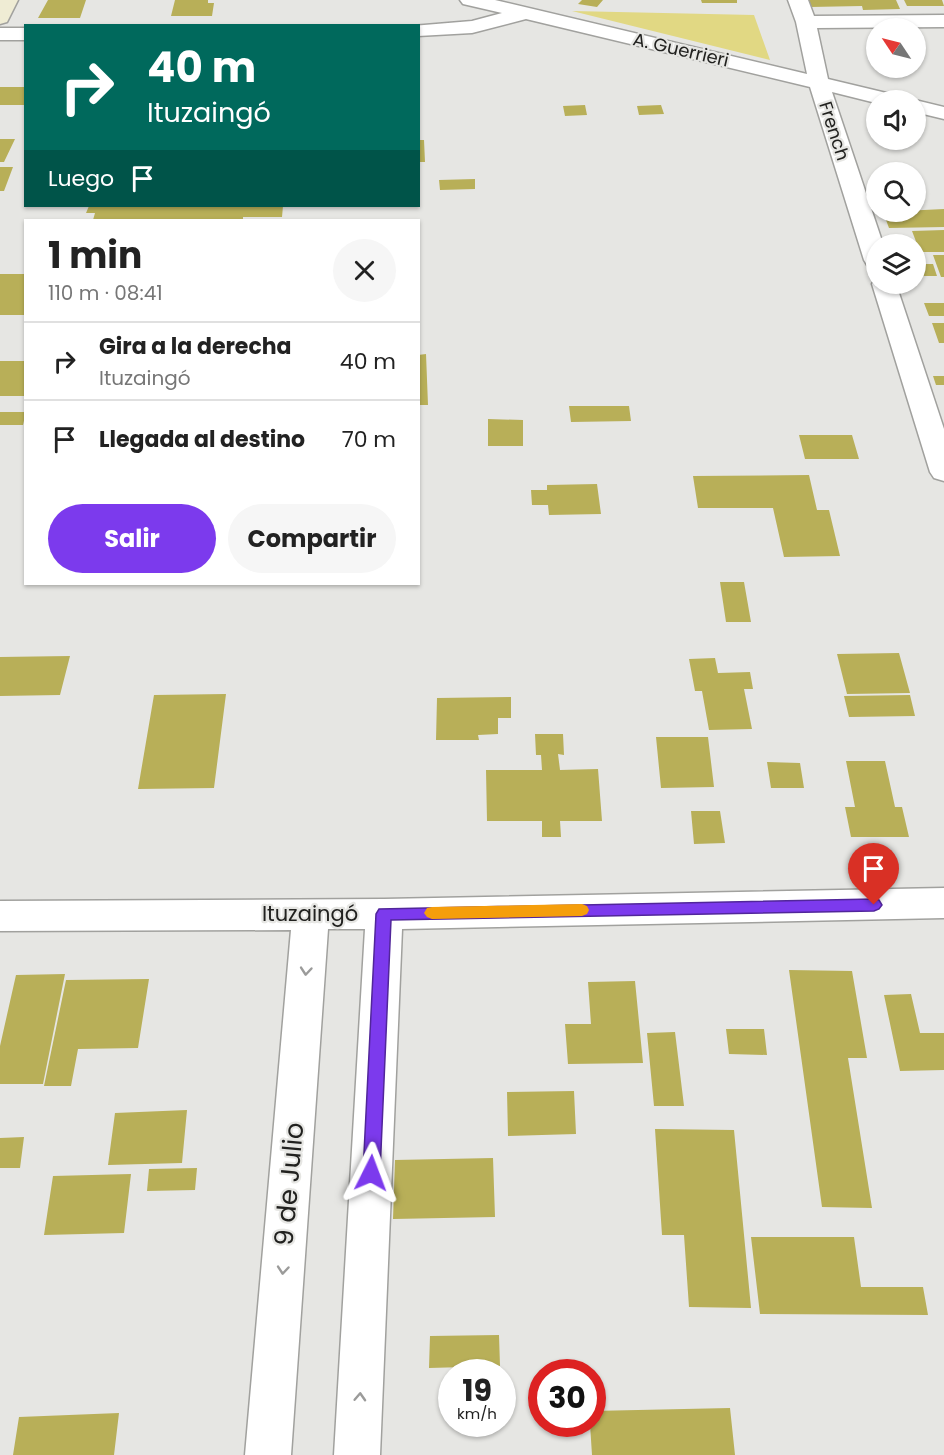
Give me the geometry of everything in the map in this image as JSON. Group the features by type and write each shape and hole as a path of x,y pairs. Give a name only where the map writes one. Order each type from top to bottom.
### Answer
{"main road":[{"path":"0,18 8,0"}],"street":[{"name":"A. Guerrieri","path":"470,0 866,94"},
{"name":"French","path":"798,0 806,22 819,83 868,234"},
{"path":"420,30 472,27 526,13"},
{"path":"806,22 944,21"},
{"path":"0,34 24,34"},
{"path":"926,109 944,113"},
{"path":"887,294 943,466"},
{"name":"Ituzaingó","path":"0,916 384,914 944,903"},
{"name":"9 de Julio","path":"268,1455 311,913"},
{"path":"357,1455 384,914"}],"shaded area":[{"path":"572,11 754,15 770,60"}],"building":[{"path":"48,0 86,0 80,18 38,18"},
{"path":"175,0 208,0 208,3 214,3 212,16 171,16"},
{"path":"582,0 603,0 597,7 578,4"},
{"path":"701,0 737,0 737,3 702,3"},
{"path":"807,0 896,0 900,9 863,10 862,6 810,7"},
{"path":"904,0 942,0 944,6 907,6"},
{"path":"0,87 24,87 24,105 0,105"},
{"path":"585,105 587,115 565,116 563,106"},
{"path":"661,105 664,114 639,115 637,106"},
{"path":"0,139 15,139 4,162 0,162"},
{"path":"420,140 424,140 425,162 420,162"},
{"path":"0,167 13,167 4,191 0,191"},
{"path":"475,179 475,189 440,190 439,180"},
{"path":"89,207 283,207 282,217 243,217 243,219 93,219 95,213 86,213"},
{"path":"944,209 944,227 889,228 887,222 926,222 926,210"},
{"path":"944,230 944,252 926,252 926,234 913,234 912,231"},
{"path":"933,255 944,255 944,277 941,277"},
{"path":"926,264 933,264 937,276 926,276"},
{"path":"0,274 24,274 24,315 0,315"},
{"path":"924,303 944,303 944,316 929,316"},
{"path":"932,323 944,323 944,343 939,343"},
{"path":"426,354 428,405 420,405 420,355"},
{"path":"0,361 24,361 24,396 0,396"},
{"path":"933,376 944,376 944,385 936,385"},
{"path":"569,406 629,406 631,421 571,422"},
{"path":"0,412 24,412 23,425 0,425"},
{"path":"488,419 523,420 523,446 488,446"},
{"path":"799,435 852,435 859,459 805,459"},
{"path":"809,475 817,510 829,510 840,556 784,557 773,508 698,508 693,476"},
{"path":"597,484 601,514 549,515 548,505 532,505 531,490 547,490 547,485"},
{"path":"720,582 744,582 751,622 726,622"},
{"path":"899,653 910,693 847,694 837,654"},
{"path":"70,656 60,695 0,696 0,657"},
{"path":"715,658 718,673 750,672 753,689 744,689 752,729 709,730 702,691 695,691 689,659"},
{"path":"226,694 214,788 138,789 154,695"},
{"path":"910,695 915,716 849,717 844,696"},
{"path":"511,697 511,718 498,718 498,734 478,735 479,740 436,740 437,698"},
{"path":"535,734 563,734 564,755 558,754 560,770 598,769 602,821 560,821 561,837 542,837 542,821 487,821 486,770 542,770 541,755 536,755"},
{"path":"656,737 708,737 714,787 661,788"},
{"path":"846,761 885,761 895,807 902,807 909,837 851,837 845,807 855,807"},
{"path":"767,762 800,763 804,788 771,788"},
{"path":"691,811 720,811 725,843 694,844"},
{"path":"789,970 852,971 867,1058 848,1058 872,1208 822,1207"},
{"path":"65,974 43,1084 0,1084 0,1046 16,975"},
{"path":"149,979 138,1048 78,1049 71,1086 44,1086 66,980"},
{"path":"635,981 643,1063 568,1064 565,1024 591,1024 588,982"},
{"path":"911,994 920,1033 944,1033 944,1070 900,1071 884,995"},
{"path":"726,1029 764,1029 767,1055 729,1054"},
{"path":"675,1032 684,1106 654,1106 647,1033"},
{"path":"574,1091 576,1134 508,1136 507,1092"},
{"path":"187,1110 182,1163 108,1165 115,1113"},
{"path":"655,1129 734,1130 751,1308 689,1307 684,1235 662,1235"},
{"path":"24,1137 20,1168 0,1168 0,1138"},
{"path":"493,1158 495,1217 393,1219 395,1160"},
{"path":"197,1168 195,1190 147,1191 149,1169"},
{"path":"131,1174 124,1233 44,1235 53,1176"},
{"path":"751,1237 854,1237 861,1287 923,1287 928,1315 760,1314"},
{"path":"499,1335 500,1359 438,1359 438,1368 429,1368 430,1336"},
{"path":"730,1408 735,1455 592,1455 591,1437 606,1437 606,1411"},
{"path":"119,1413 114,1455 13,1455 19,1417"}],"slow traffic":[{"path":"432,913 582,910"}],"route":[{"path":"371,1173 384,914 874,905"}]}
